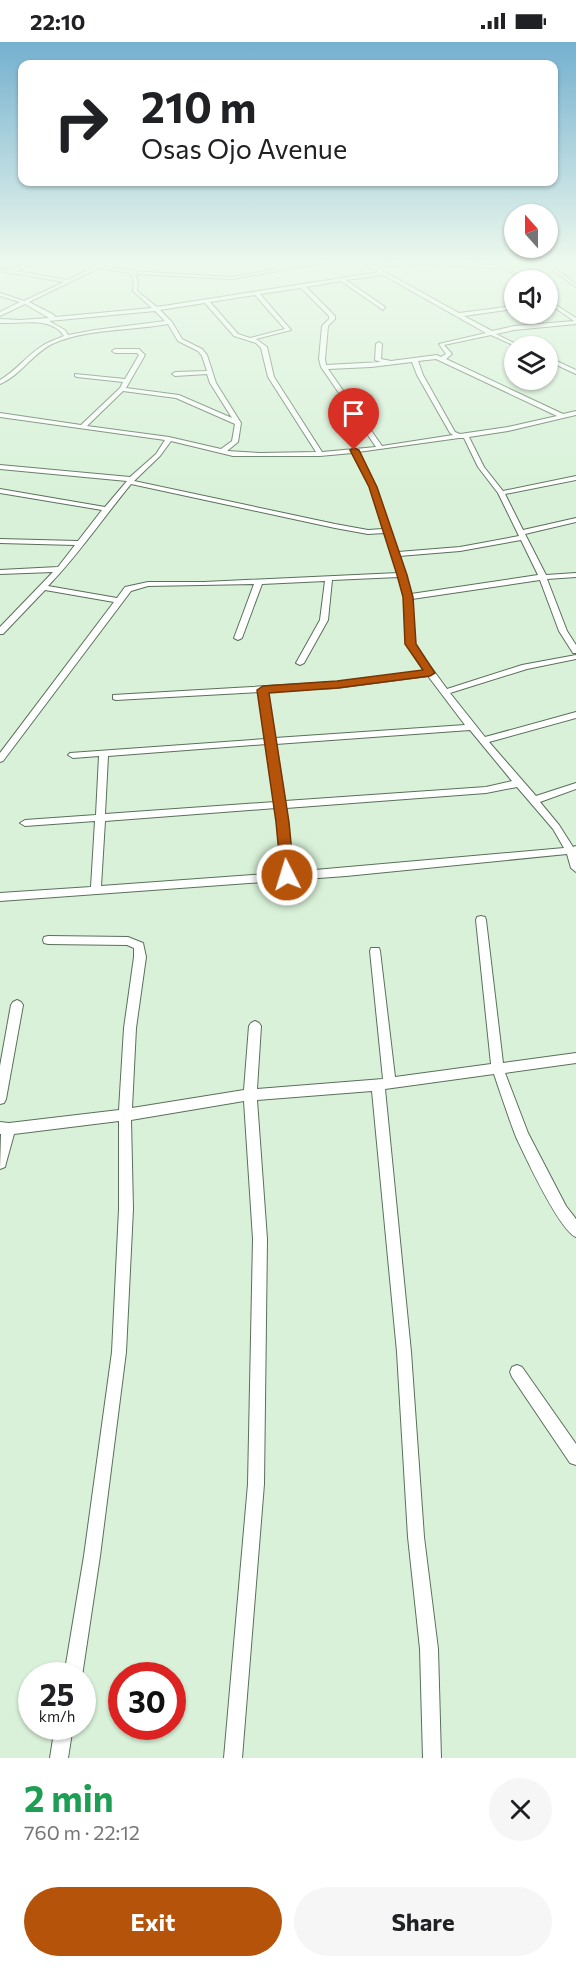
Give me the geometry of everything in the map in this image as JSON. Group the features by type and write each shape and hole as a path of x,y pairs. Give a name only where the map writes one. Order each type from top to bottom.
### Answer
{"street":[{"path":"0,382 11,376 48,344 59,340"},
{"path":"180,340 200,350 205,356 213,383 238,423 235,441 221,452"},
{"path":"249,340 264,347 272,377 320,454"},
{"path":"324,340 322,359 324,367 380,448"},
{"path":"442,358 449,354 441,344 457,340"},
{"path":"379,344 378,360 392,362"},
{"path":"82,426 122,389 140,360 141,352 115,351"},
{"path":"324,367 415,361 431,357 442,358 561,415"},
{"path":"415,361 420,375 453,433 464,436 481,467 501,493 543,577 563,631 576,651"},
{"path":"558,364 576,372"},
{"path":"176,374 210,372"},
{"path":"77,375 126,381"},
{"path":"122,389 177,396 238,423"},
{"path":"0,415 169,439 221,452 260,455 320,454 380,448 464,436 576,413"},
{"path":"0,632 60,569 107,509 158,455 169,439"},
{"path":"354,450 373,487 402,575 408,597 410,644 472,728 556,827 573,851 576,868"},
{"path":"0,467 132,480 335,526 368,532 388,531"},
{"path":"501,493 576,478"},
{"path":"0,491 107,509"},
{"path":"395,554 442,553 477,548 576,519"},
{"path":"0,541 81,543"},
{"path":"0,572 60,569"},
{"path":"0,759 128,589 148,584 402,575"},
{"path":"408,597 543,577 576,575"},
{"path":"300,663 324,620 329,578"},
{"path":"238,638 259,581"},
{"path":"43,587 119,601"},
{"path":"0,617 13,617"},
{"path":"445,692 525,667 576,657"},
{"path":"116,697 337,685 430,673"},
{"path":"263,690 272,742 287,875"},
{"path":"484,740 576,715"},
{"path":"73,755 472,728"},
{"path":"96,889 104,754"},
{"path":"25,823 486,790 520,783"},
{"path":"535,800 576,786"},
{"path":"0,897 346,872 573,851"},
{"path":"481,920 498,1069 522,1135 561,1211 576,1230"},
{"path":"48,940 128,940 139,945 140,957 130,1028 125,1116 126,1209 120,1352 75,1662"},
{"path":"375,951 416,1537 429,1649 432,1758"},
{"path":"0,1100 17,1005"},
{"path":"233,1758 256,1484 260,1239 250,1095 255,1026"},
{"path":"0,1163 4,1129 125,1116 250,1095 384,1084 576,1058"},
{"path":"517,1372 576,1457"},
{"path":"59,1758 62,1740"}],"route":[{"path":"287,875 283,822 263,690 337,685 430,673 410,644 408,597 402,575 373,487 354,450"}]}
